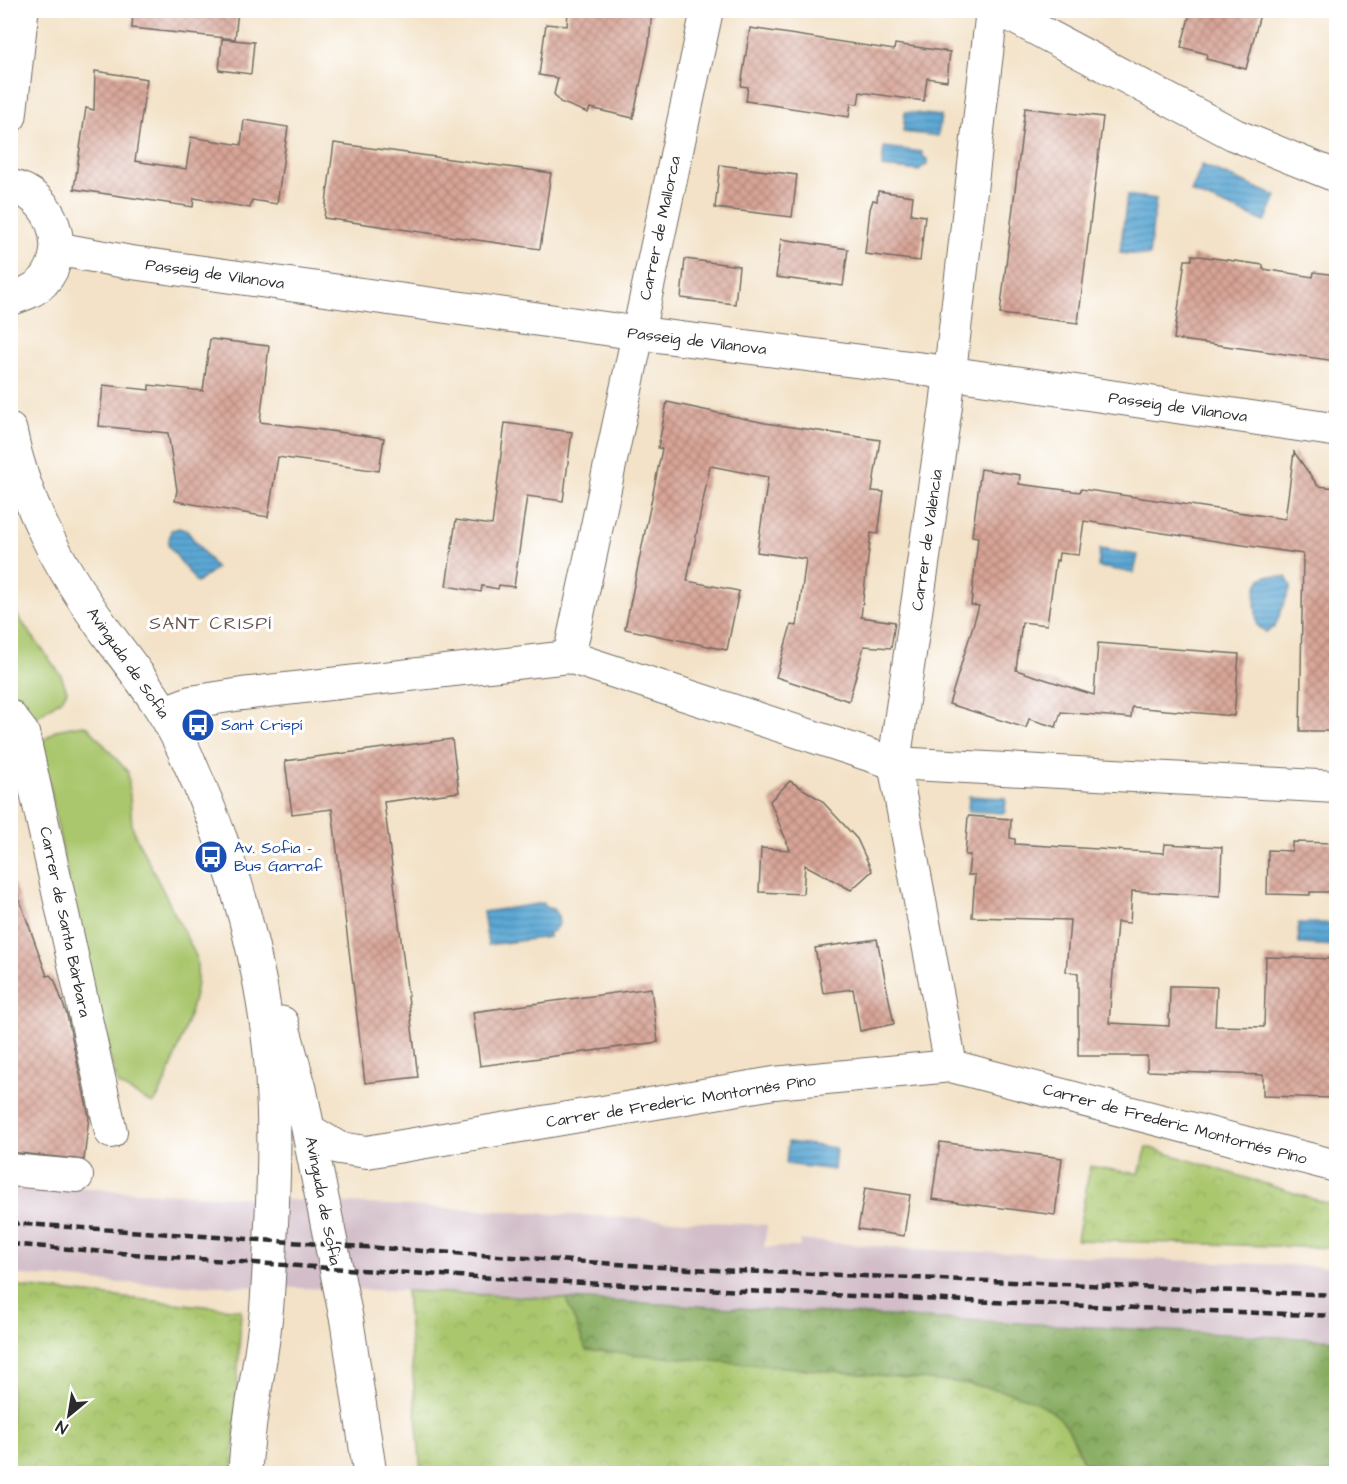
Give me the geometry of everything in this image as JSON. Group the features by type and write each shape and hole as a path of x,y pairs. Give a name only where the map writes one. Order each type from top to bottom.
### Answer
{"street":[{"path":"10,116 22,10"},
{"name":"Carrer de Mallorca","path":"568,657 707,10"},
{"name":"Carrer de València","path":"951,1066 894,763 950,374 992,10"},
{"path":"1000,10 1235,135 1336,176"},
{"path":"10,186 30,193 43,206 56,236 58,249 53,267 43,282 28,293 10,299"},
{"name":"Passeig de Vilanova","path":"58,249 128,262 950,374 1336,430"},
{"name":"Avinguda de Sofia","path":"10,430 21,476 37,518 53,549 90,608 164,712 222,840 249,935 285,1032 309,1130 347,1322 370,1473"},
{"path":"164,712 191,702 242,694 568,657 894,763 1336,787"},
{"name":"Carrer de Santa Bàrbara","path":"10,716 23,733 111,1132"},
{"name":"Avinguda de Sofia","path":"245,1473 246,1438 266,1305 273,1152 270,1051 249,935"},
{"name":"Carrer de Frederic Montornés Pino","path":"309,1130 339,1148 367,1152 774,1083 951,1066 1336,1166"},
{"path":"10,1170 77,1176"}],"shaded area":[{"path":"10,1181 122,1191 767,1225 764,1247 800,1247 800,1240 912,1249 1336,1267 1336,1340 406,1291 117,1283 11,1274"}],"green space":[{"path":"11,607 61,675 67,691 62,699 35,718 24,714 11,691"},
{"path":"82,725 88,727 128,772 132,825 136,837 196,956 197,980 192,1004 171,1069 153,1104 118,1085 89,986 43,753 44,740 56,730"},
{"path":"1147,1147 1336,1206 1336,1248 1077,1240 1090,1166 1139,1174"},
{"path":"11,1286 241,1310 233,1473 11,1474"},
{"path":"406,1291 566,1299 586,1350 953,1382 1013,1394 1041,1405 1064,1423 1088,1473 421,1473"},
{"path":"566,1299 1336,1340 1336,1473 1088,1473 1075,1441 1064,1423 1041,1405 1013,1393 953,1382 586,1350"}],"water":[{"path":"905,112 941,116 938,136 903,132"},
{"path":"884,147 922,152 922,156 927,159 927,165 920,168 920,171 882,167"},
{"path":"1202,165 1276,196 1265,222 1191,192"},
{"path":"1127,195 1156,199 1149,256 1120,253"},
{"path":"179,528 187,531 216,568 197,583 168,545 171,530"},
{"path":"1100,549 1138,555 1134,573 1098,567"},
{"path":"1266,576 1286,577 1291,586 1275,627 1266,632 1257,625 1255,598 1258,584"},
{"path":"969,796 1006,798 1005,813 968,811"},
{"path":"544,903 545,907 553,909 558,916 559,924 549,932 549,937 488,945 483,912"},
{"path":"1298,923 1336,923 1336,946 1299,944"},
{"path":"788,1142 836,1148 834,1170 786,1164"}],"building":[{"path":"133,10 238,10 235,39 132,28"},
{"path":"568,10 652,10 649,44 633,118 590,108 588,113 560,102 554,94 558,78 539,75 546,24 567,26"},
{"path":"1191,10 1261,10 1246,69 1206,59 1207,54 1181,47"},
{"path":"750,28 894,50 895,44 950,52 947,81 927,78 924,101 860,92 858,104 851,103 849,117 746,101 748,87 741,86"},
{"path":"222,39 254,42 251,74 219,70"},
{"path":"95,71 147,79 135,161 186,169 191,137 241,145 244,120 288,127 277,204 252,200 250,208 194,198 193,207 74,189 86,108 94,110"},
{"path":"1025,108 1103,117 1078,323 1000,314"},
{"path":"334,143 551,173 540,249 324,218"},
{"path":"720,165 797,175 792,217 715,208"},
{"path":"878,191 913,196 911,214 925,216 920,261 865,254 870,209 873,200 877,201"},
{"path":"781,239 848,249 843,286 776,277"},
{"path":"1192,255 1263,265 1263,269 1313,277 1314,272 1336,275 1336,361 1174,339 1185,260 1192,260"},
{"path":"685,259 739,266 735,304 681,298"},
{"path":"210,339 269,346 260,422 384,438 379,471 278,457 268,517 175,501 177,490 168,433 99,426 103,385 149,390 149,385 203,391"},
{"path":"667,402 765,423 880,440 872,491 884,492 878,534 871,533 861,617 895,622 891,648 864,646 849,701 776,677 791,625 797,626 806,559 757,552 768,477 710,466 687,581 739,591 727,650 625,629 662,449 658,448"},
{"path":"505,423 572,432 563,501 527,496 514,587 499,585 498,589 482,586 481,592 446,586 456,520 492,525"},
{"path":"1294,452 1318,486 1336,488 1336,731 1300,731 1303,554 1084,521 1079,555 1059,553 1058,561 1056,560 1047,625 1022,622 1016,670 1094,695 1098,643 1239,654 1234,716 1132,707 1131,718 1061,712 1056,727 1029,719 1026,728 949,704 979,606 971,605 978,537 972,536 981,469 1020,475 1019,484 1080,492 1081,489 1285,519"},
{"path":"452,739 459,792 384,802 418,1077 365,1083 332,809 292,814 285,761"},
{"path":"790,781 821,800 857,839 872,871 851,890 805,865 803,894 759,892 761,848 790,850 770,801"},
{"path":"968,816 1011,819 1010,838 1015,839 1015,844 1164,853 1165,844 1222,847 1220,896 1132,891 1130,923 1117,922 1109,1023 1169,1026 1170,986 1182,986 1217,987 1215,1026 1264,1027 1266,957 1336,959 1333,1098 1263,1096 1263,1075 1147,1071 1147,1056 1078,1056 1078,973 1066,972 1070,920 972,917 975,875 968,875 970,855 965,855"},
{"path":"1292,842 1336,843 1336,889 1332,892 1310,892 1310,895 1267,894 1268,850 1292,851"},
{"path":"14,884 47,976 50,975 55,981 67,1015 89,1117 84,1160 10,1152 10,885"},
{"path":"877,939 894,1024 860,1031 853,989 823,993 815,948"},
{"path":"651,988 658,1042 480,1066 473,1012"},
{"path":"940,1142 1062,1158 1055,1215 932,1199"},
{"path":"865,1188 910,1195 904,1236 858,1229"}],"railway":[{"path":"10,1223 690,1269 1336,1295"},
{"path":"10,1244 507,1279 1336,1316"}],"place":[{"name":"Sant Crispí","path":"198,725"},
{"name":"Av. Sofia - Bus Garraf","path":"211,857"}],"district":[{"name":"SANT CRISPÍ","path":"211,623"}]}
